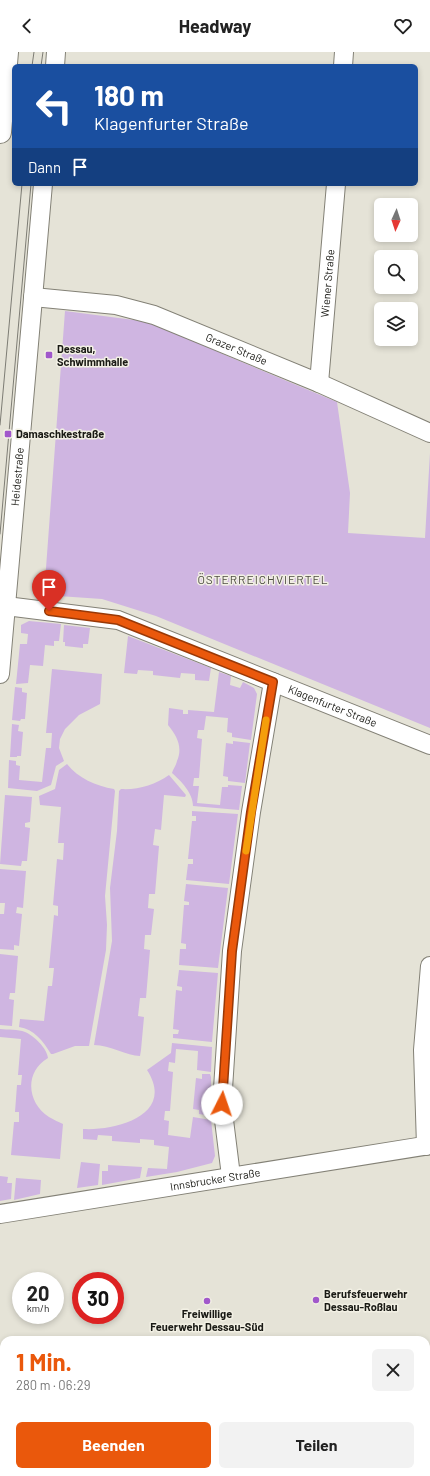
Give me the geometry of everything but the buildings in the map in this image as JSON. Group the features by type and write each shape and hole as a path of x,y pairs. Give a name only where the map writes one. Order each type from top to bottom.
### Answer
{"street":[{"path":"0,132 7,52"},
{"path":"55,64 56,52"},
{"path":"343,64 344,52"},
{"name":"Heidestraße","path":"0,674 43,186"},
{"name":"Wiener Straße","path":"319,383 336,186"},
{"name":"Grazer Straße","path":"33,297 116,305 154,315 319,383 430,433"},
{"name":"Klagenfurter Straße","path":"6,606 118,620 430,745"},
{"path":"231,1176 222,1104 232,951 250,818 273,682"},
{"path":"428,1146 423,1050 430,966"},
{"name":"Innsbrucker Straße","path":"0,1214 231,1176 428,1146"}],"shaded area":[{"path":"65,311 157,323 225,355 337,402 350,493 348,533 425,538 430,453 430,728 156,616 102,599 44,595"},
{"path":"29,621 61,624 59,641 54,641 54,646 45,645 43,666 30,665 28,683 16,684 20,644 27,644 28,634 21,633 21,625"},
{"path":"64,625 90,628 88,644 83,644 83,648 65,646 65,642 63,642"},
{"path":"128,636 211,668 209,681 195,680 195,674 181,673 180,678 153,675 153,671 138,670 137,674 124,673"},
{"path":"52,669 102,674 100,704 79,715 65,729 60,739 59,748 64,761 56,766 51,785 37,791 8,788 9,760 16,761 16,765 20,766 19,780 42,782 46,748 51,748 52,733 46,733"},
{"path":"219,672 231,676 230,685 240,688 243,682 254,688 257,694 251,740 232,737 232,733 227,732 228,718 206,716 204,730 198,730 197,738 202,739 199,778 194,778 193,786 199,786 197,803 220,805 222,787 228,787 228,785 242,786 239,810 193,806 189,792 172,773 179,756 179,746 174,733 168,725 169,708 183,710 183,714 188,714 188,710 214,712"},
{"path":"15,687 22,688 22,692 27,693 25,719 21,719 20,721 12,720"},
{"path":"12,724 19,725 18,731 23,732 21,756 17,757 10,757"},
{"path":"233,741 250,743 245,783 228,781 228,777 223,776 226,743 233,744"},
{"path":"67,764 71,769 88,781 114,789 115,791 105,896 107,925 106,950 89,1046 75,1046 51,1054 38,1036 29,1030 19,1027 20,1019 44,1021 48,986 52,986 54,968 49,968 54,915 58,916 58,906 53,905 57,859 63,860 64,843 58,843 61,807 40,805 39,796 55,789 59,770"},
{"path":"169,775 186,795 185,797 164,795 161,830 155,829 153,845 159,846 155,894 149,894 148,908 154,909 151,935 145,935 144,949 150,950 146,998 140,998 138,1016 144,1017 141,1050 140,1056 135,1056 100,1045 94,1045 112,941 110,888 117,831 119,791 121,789 134,789 146,786 158,782"},
{"path":"5,795 32,797 30,822 25,823 25,827 30,828 27,861 22,861 21,866 0,864"},
{"path":"192,811 238,814 229,884 186,880 188,864 193,864 193,859 188,859 192,821 196,821 196,816 192,816"},
{"path":"0,869 26,871 23,908 17,907 16,913 22,914 19,946 14,945 14,950 0,949 0,914 4,914 5,903 0,903"},
{"path":"186,884 228,888 218,968 179,965 180,949 186,949 186,944 181,943 184,905 189,905 189,902 184,901"},
{"path":"0,954 18,956 15,993 10,993 9,999 14,1000 12,1026 0,1025"},
{"path":"179,970 218,973 212,1042 173,1038 173,1034 178,1034 179,1030 173,1029 176,990 182,991 182,987 177,986"},
{"path":"0,1029 19,1030 29,1034 40,1043 47,1054 48,1058 40,1064 35,1071 31,1088 36,1104 42,1111 49,1117 63,1124 60,1159 11,1155 14,1122 19,1122 19,1112 15,1112 17,1085 21,1085 22,1075 18,1075 21,1039 0,1037"},
{"path":"172,1043 212,1047 211,1072 197,1070 198,1051 176,1049 175,1063 169,1062 168,1071 173,1072 170,1111 165,1111 164,1120 169,1121 168,1135 190,1138 193,1117 211,1120 215,1156 212,1163 177,1172 146,1177 148,1168 167,1169 169,1147 154,1145 154,1140 140,1139 140,1143 112,1141 112,1136 98,1135 97,1140 83,1139 83,1129 111,1127 125,1123 138,1117 148,1109 154,1098 154,1086 147,1070 171,1053"},
{"path":"202,1074 210,1074 211,1077 211,1116 199,1114 199,1110 193,1109 196,1078 202,1079"},
{"path":"81,1162 100,1164 98,1185 77,1188"},
{"path":"108,1165 142,1167 140,1178 102,1185 102,1171 108,1171"},
{"path":"0,1176 8,1177 7,1183 12,1183 11,1199 0,1201"},
{"path":"16,1178 41,1180 40,1194 14,1200"}],"tram line":[{"path":"32,64 34,52"},
{"path":"41,64 43,52"},
{"path":"0,425 22,186"},
{"path":"0,534 31,186"}],"slow traffic":[{"path":"246,851 266,720"}],"place":[{"name":"Dessau, Schwimmhalle","path":"49,355"},
{"name":"Damaschkestraße","path":"8,434"},
{"name":"Berufsfeuerwehr Dessau-Roßlau","path":"316,1300"},
{"name":"Freiwillige Feuerwehr Dessau-Süd","path":"207,1301"}],"district":[{"name":"ÖSTERREICHVIERTEL","path":"263,580"}],"route":[{"path":"49,611 118,620 273,682 251,812 232,951 222,1104"}]}
